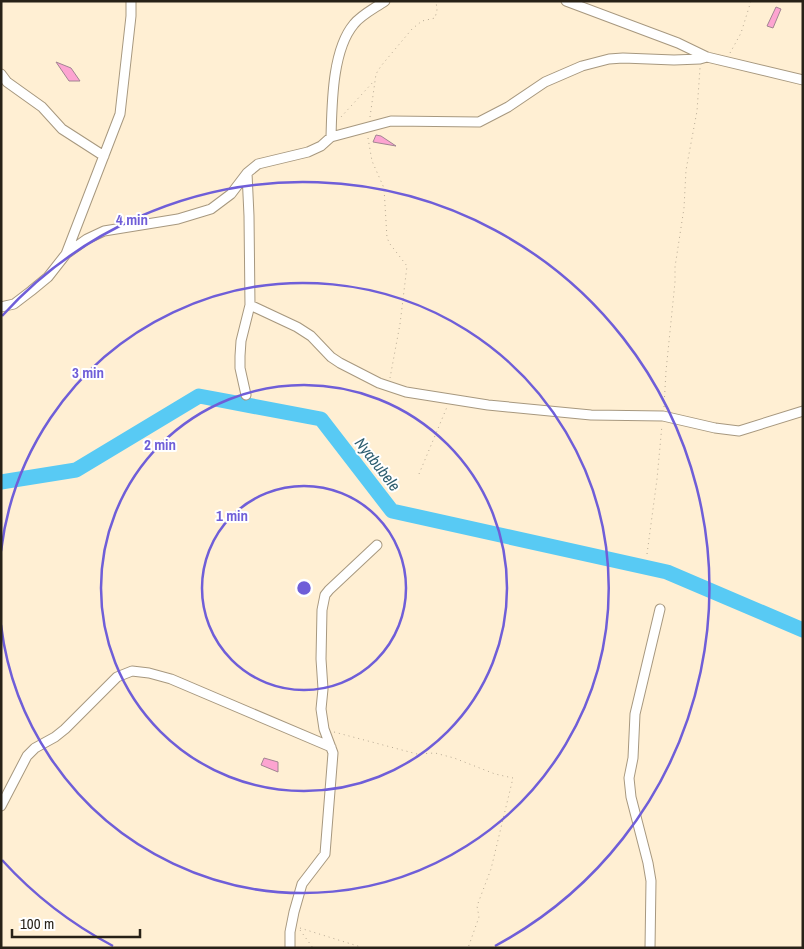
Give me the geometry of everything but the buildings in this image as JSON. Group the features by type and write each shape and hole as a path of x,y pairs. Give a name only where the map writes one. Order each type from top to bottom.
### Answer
{"street":[{"path":"66,254 120,114 131,1"},
{"path":"331,137 332,101 340,46 355,22 385,1"},
{"path":"566,1 678,43 703,58"},
{"path":"1,308 14,304 31,291 48,277 66,254 87,239 104,231 178,219 211,209 231,194 247,173 258,164 308,152 321,146 331,137 391,121 479,122 508,107 545,82 582,66 609,59 703,58 724,61 803,80"},
{"path":"1,74 7,82 42,107 62,129 104,156"},
{"path":"246,395 240,368 240,356 241,341 250,305 250,216 247,173"},
{"path":"250,305 297,327 311,336 340,364 379,383 406,392 450,400 591,415 662,416 715,428 739,431 803,411"},
{"path":"290,948 290,932 302,884 325,854 333,754 324,729 321,709 323,689 321,659 322,604 329,590 377,546"},
{"path":"650,948 651,881 629,786 634,758 635,714 660,609"},
{"path":"1,806 27,756 60,733 117,677 132,671 149,672 171,679 331,747"}],"path":[{"path":"340,118 374,80 380,66 412,29 422,21 435,18 437,10 436,1"},
{"path":"724,61 740,33 751,1"},
{"path":"647,554 657,479 675,267 684,208 686,170 697,111 703,58"},
{"path":"374,80 372,109 366,129 372,162 384,188 387,238 407,266 400,324 389,386"},
{"path":"419,474 450,400"},
{"path":"324,729 417,754 435,754 454,758 495,774 513,778 491,869 477,906 479,917 468,948"},
{"path":"313,948 298,928 364,948"}],"waterway":[{"name":"Nyabubele","path":"1,482 76,470 199,396 321,419 392,511 667,572 803,630"}]}
